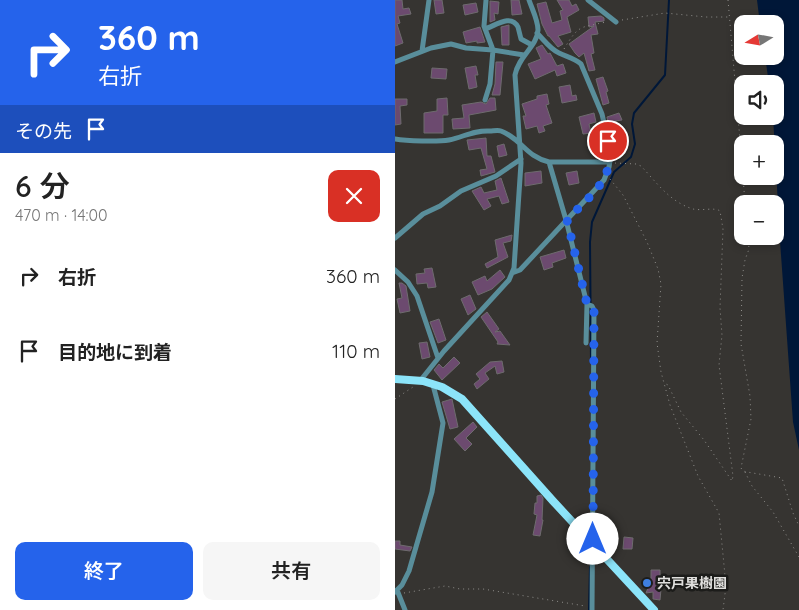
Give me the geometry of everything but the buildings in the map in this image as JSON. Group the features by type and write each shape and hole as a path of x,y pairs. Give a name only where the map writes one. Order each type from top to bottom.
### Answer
{"main road":[{"path":"395,379 433,385 452,392 462,399 654,610"}],"street":[{"path":"422,52 429,0"},
{"path":"485,100 493,50 485,29 486,0"},
{"path":"417,381 509,280 512,273 516,245 521,158 515,75 519,62 532,45 537,33 535,16 529,0"},
{"path":"588,0 616,22"},
{"path":"485,29 500,22 511,21 515,24 521,39 532,45"},
{"path":"512,273 520,270 604,180 611,154 601,114 581,64 575,59 552,49 537,33"},
{"path":"395,62 441,45 451,44 524,55"},
{"path":"395,139 444,140 480,130 501,131 521,143 531,155 549,162 609,162"},
{"path":"395,238 423,214 440,206 461,191 496,176 521,158"},
{"path":"549,162 567,220 587,304 586,343"},
{"path":"395,270 408,282 417,296 438,358"},
{"path":"587,304 592,306 594,310 592,610"},
{"path":"405,610 397,592 409,571 433,492 443,424 433,385"}],"path":[{"path":"729,0 739,135"},
{"path":"561,54 575,32 587,25 665,13 729,17"},
{"path":"609,162 641,166 665,192 680,203 705,211 715,208 720,211 723,232 720,308 722,335 719,365 733,476 732,481 704,440 685,417 668,385 664,383"},
{"path":"606,175 615,183 623,195 647,242 657,269 661,284 657,343 664,383 670,405 698,476 719,513 726,586 723,610"},
{"path":"749,245 742,278 741,344 750,396 751,419 741,470 745,472 752,486 773,512 799,557"},
{"path":"395,399 410,390 417,381"},
{"path":"745,472 781,478 799,526"},
{"path":"397,592 445,586 460,589 483,588 585,606"}],"water":[{"path":"757,0 799,0 799,450 793,422 780,245 784,245 784,195 777,195 777,185 784,185 784,135 774,135 774,125 784,125 784,75 768,75 766,65 784,65 784,15 759,15"}],"waterway":[{"path":"591,360 590,242 592,222 614,172 631,157 635,144 632,124 634,113 665,75 669,0"},
{"path":"589,610 590,567"}],"place":[{"name":"宍戸果樹園","path":"647,583"}],"route":[{"path":"593,539 594,310 592,306 587,304 567,220 604,180 611,154 608,141"}]}
